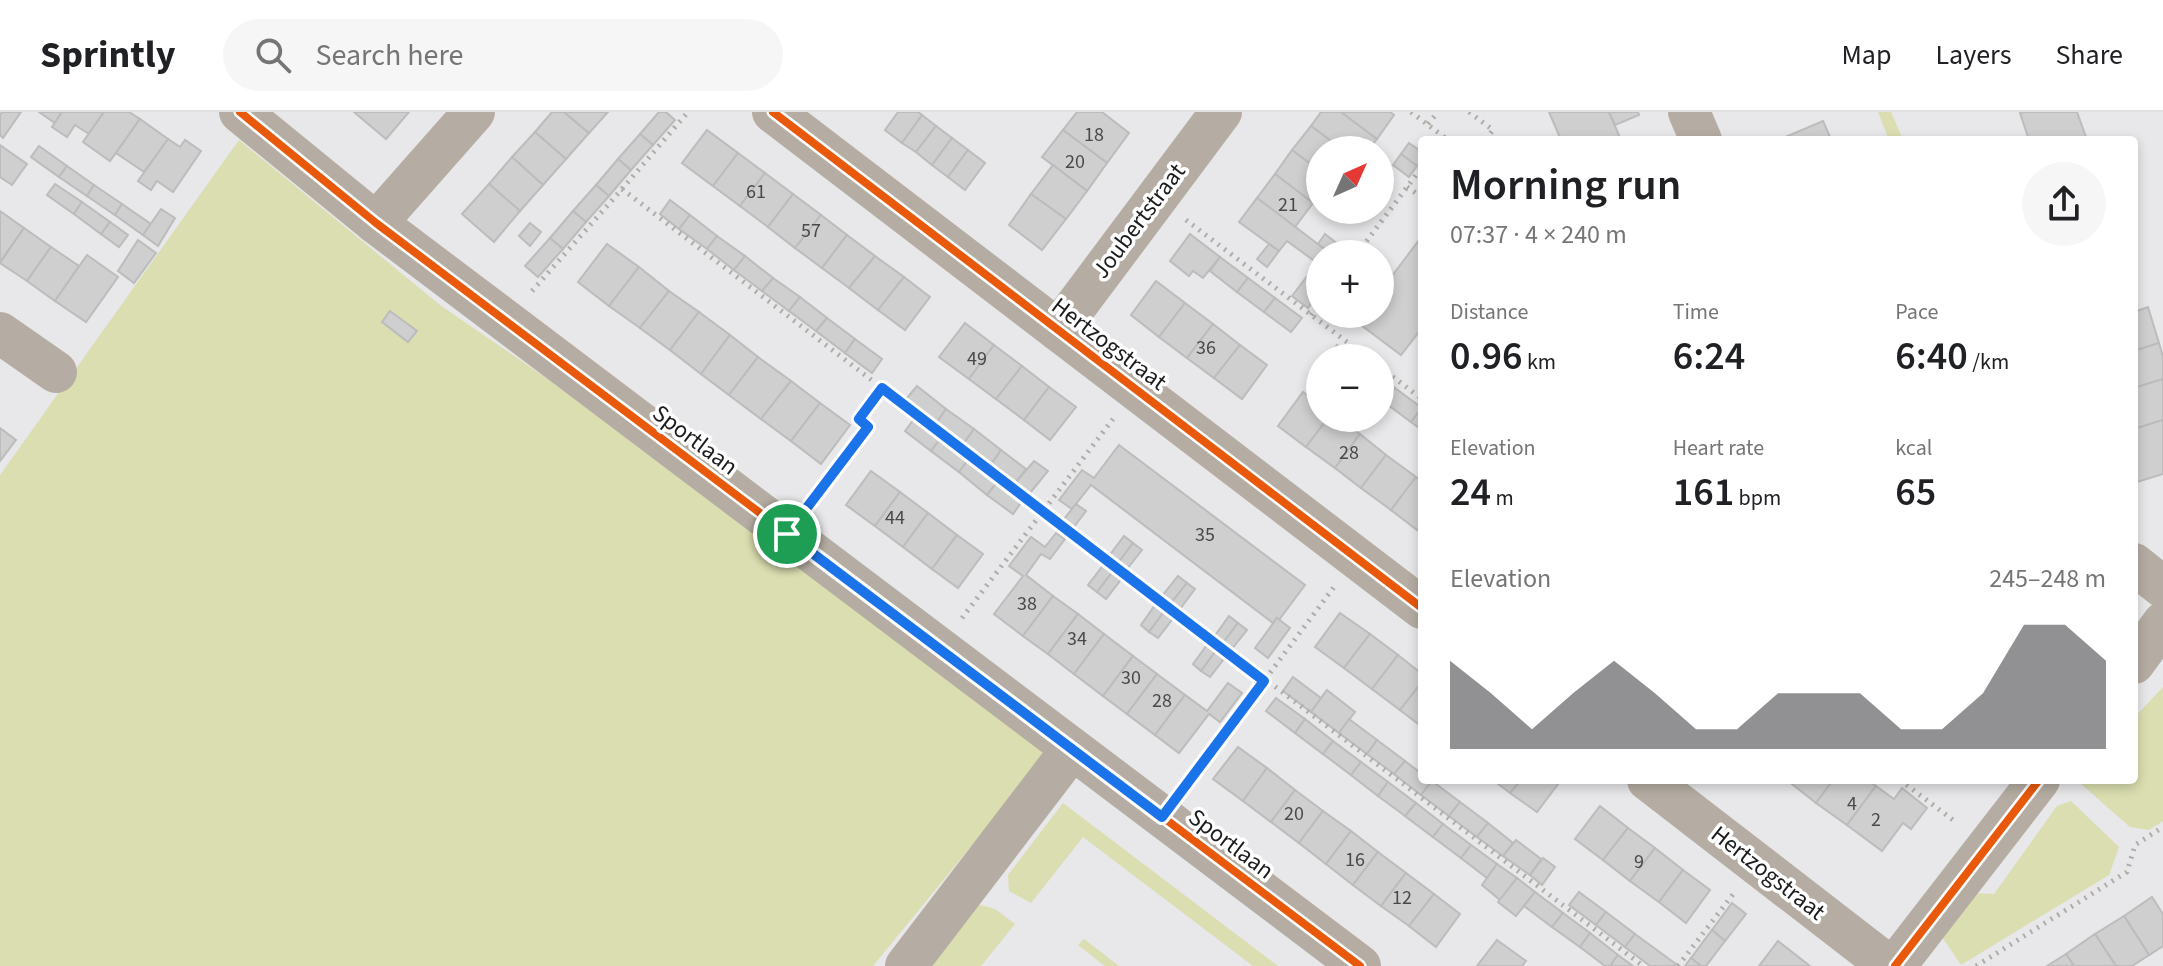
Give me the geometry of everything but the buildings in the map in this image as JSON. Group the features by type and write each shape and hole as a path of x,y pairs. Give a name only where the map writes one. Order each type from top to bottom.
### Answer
{"street":[{"name":"Sportlaan","path":"240,112 376,223 1360,966"},
{"path":"376,223 474,112"},
{"name":"Hertzogstraat","path":"773,112 1418,605"},
{"name":"Joubertstraat","path":"1058,330 1221,112"},
{"path":"0,333 56,372"},
{"path":"2138,567 2163,587"},
{"path":"906,966 1072,749"},
{"name":"Hertzogstraat","path":"1653,784 1889,966"},
{"path":"1895,966 2036,784"}],"path":[{"path":"505,321 688,112"},
{"path":"1411,112 1443,136"},
{"path":"1428,124 1438,112"},
{"path":"1469,112 1493,130 1488,136"},
{"path":"1367,240 1418,172"},
{"path":"1407,187 1418,194"},
{"path":"622,189 1042,513 1643,966"},
{"path":"1156,198 1306,311"},
{"path":"1328,328 1349,344"},
{"path":"1394,378 1418,396"},
{"path":"787,534 868,427 859,419 882,388"},
{"path":"939,649 1135,389"},
{"path":"1162,817 1356,557"},
{"path":"1905,784 1987,845"},
{"path":"1976,966 2127,872 2135,845 2163,827"},
{"path":"1678,966 1756,863"}],"green space":[{"path":"1878,112 1891,112 1901,136 1887,136"},
{"path":"239,140 440,305 549,380 1048,752 873,966 0,966 0,475"},
{"path":"2163,687 2163,821 2149,830 2130,827 2081,784 2138,784 2138,714"},
{"path":"2071,801 2119,847 2109,875 1961,965 1942,937 1972,893 1994,894 2057,806"},
{"path":"1063,803 1278,966 1253,966 1083,837 1031,903 1009,891 1008,875"},
{"path":"974,903 995,909 1015,924 981,966 928,966"},
{"path":"1084,939 1119,966 1105,966 1078,945"}],"cycle path":[{"path":"240,112 376,223 1360,966"},
{"path":"773,112 1418,605"},
{"path":"1895,966 2036,784"}],"route":[{"path":"882,388 1264,681 1162,817 787,534 868,427 859,419 882,388"}]}
